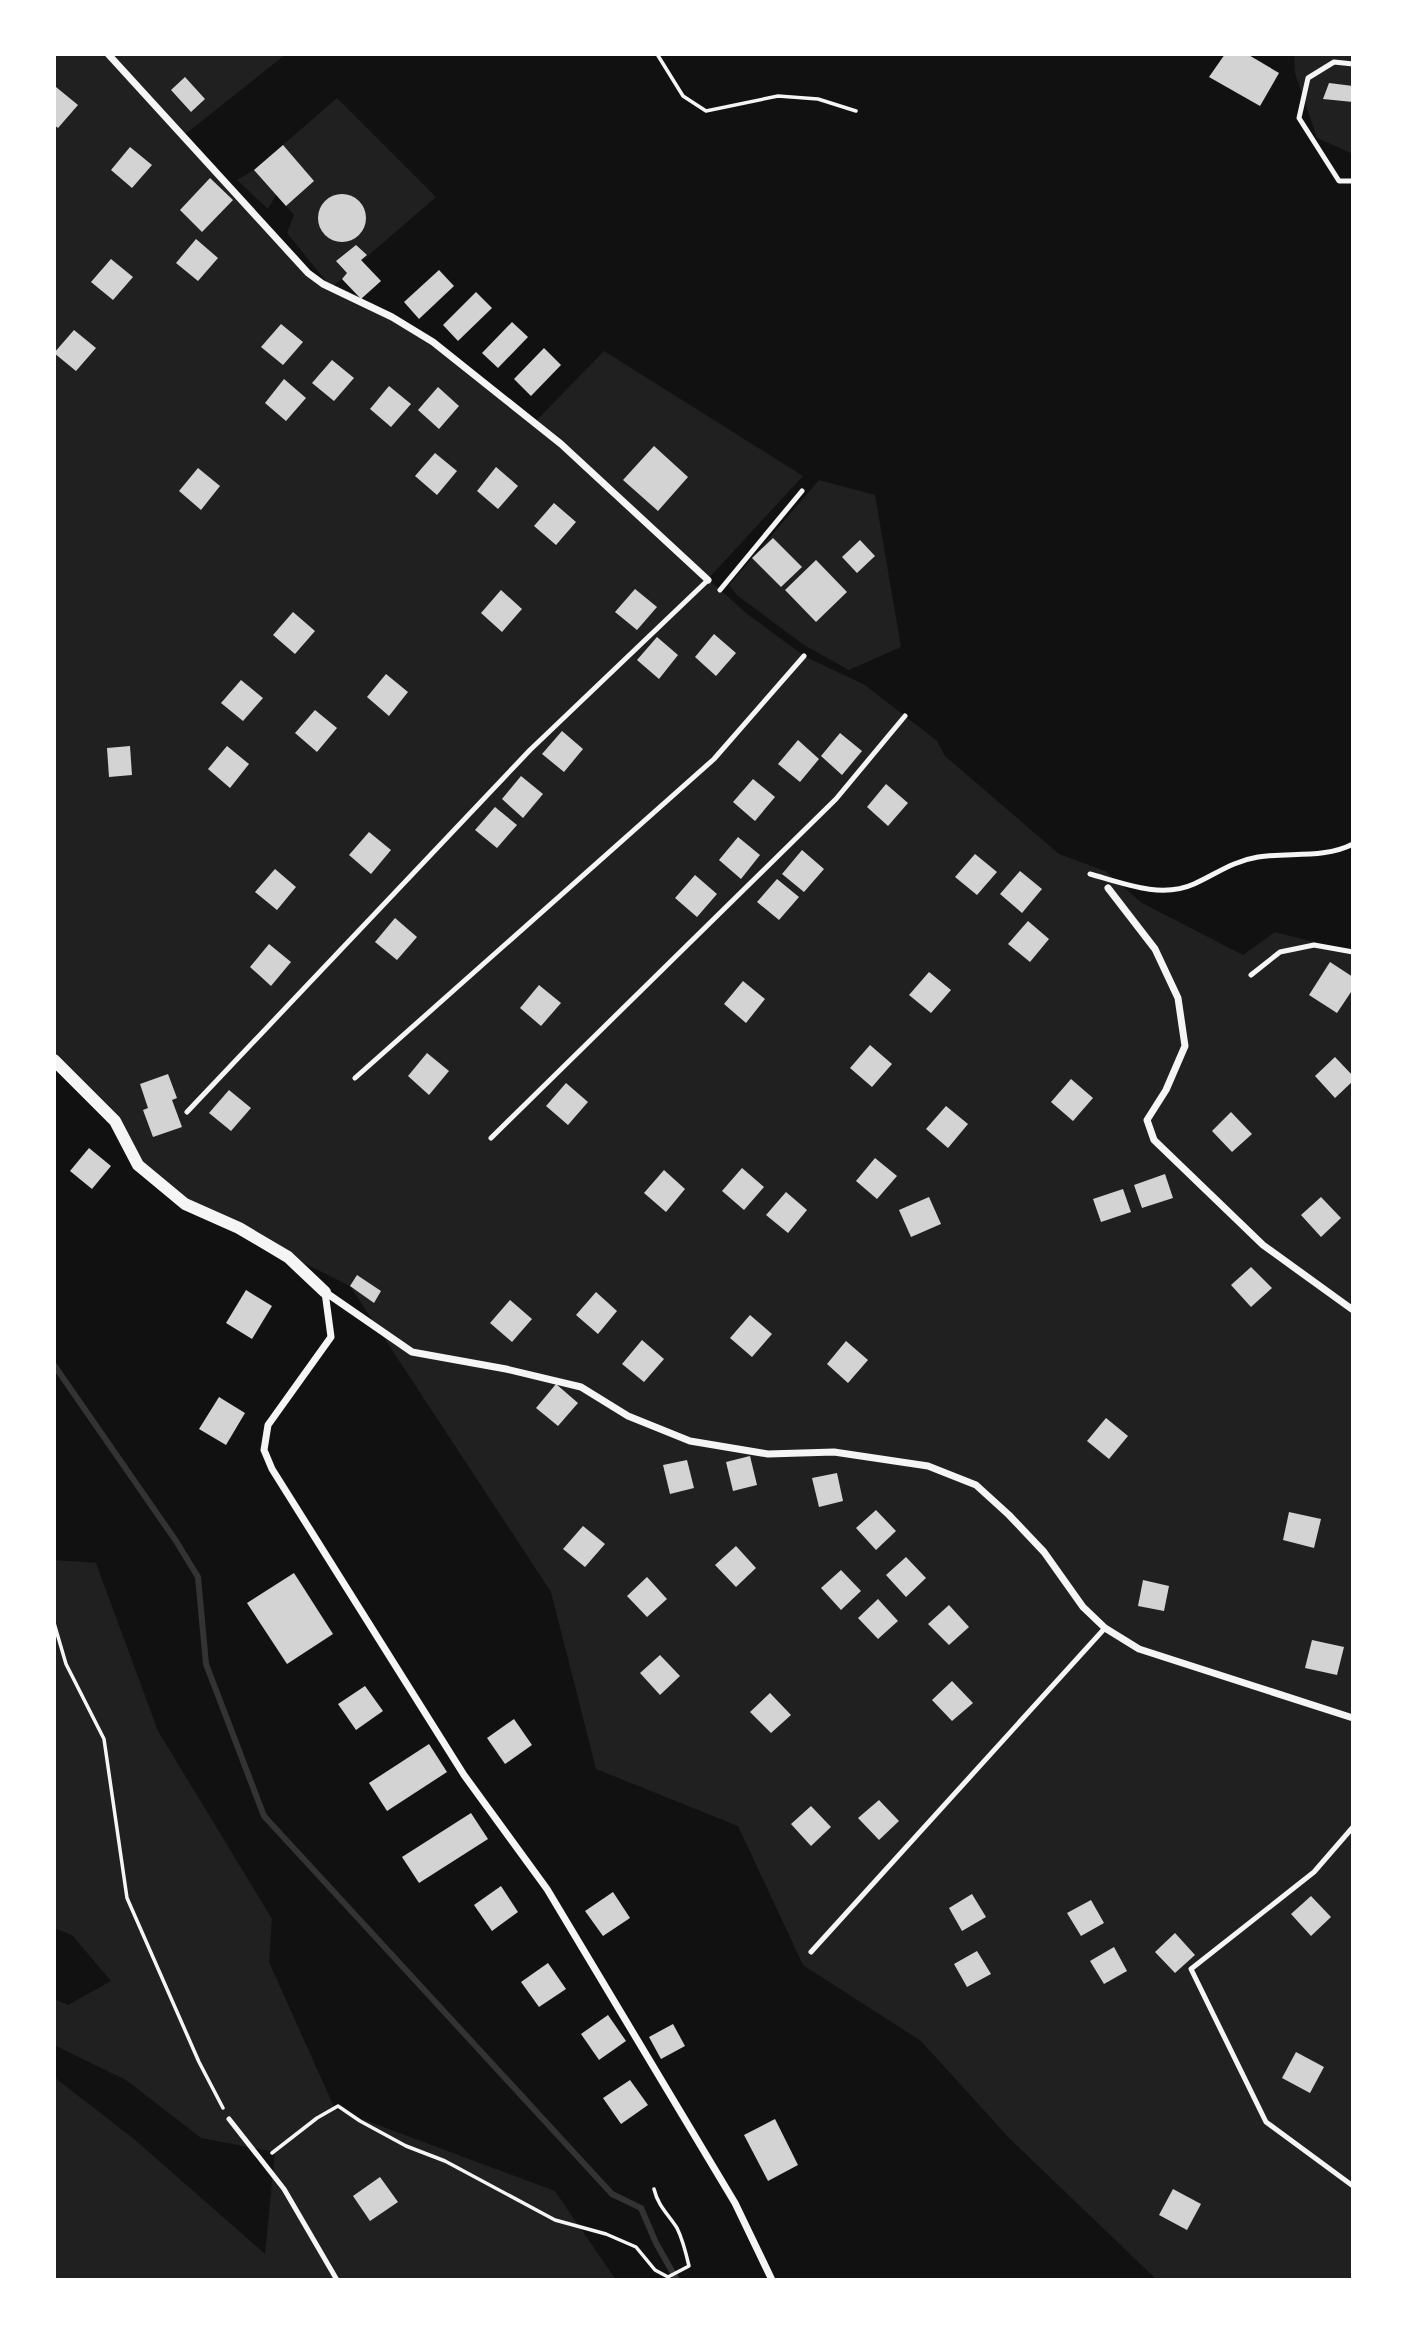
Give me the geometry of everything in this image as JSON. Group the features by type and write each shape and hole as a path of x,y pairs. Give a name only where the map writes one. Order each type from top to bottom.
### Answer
{"street":[{"path":"108,54 308,273 323,284 392,317 433,342 561,444 708,580"},
{"path":"1108,888 1155,949 1178,998 1185,1046 1167,1090 1147,1120 1154,1140 1263,1245 1353,1310"},
{"path":"54,1060 115,1121 138,1165 185,1204 239,1228 288,1257 325,1292 412,1352 506,1369 581,1387 628,1416 690,1441 768,1454 834,1452 928,1466 976,1485 1009,1515 1044,1552 1083,1607 1105,1628 1139,1648 1353,1718"},
{"path":"325,1292 331,1337 268,1425 264,1450 272,1469 464,1775 547,1889 735,2203 772,2280"}],"lane":[{"path":"1353,64 1334,62 1308,78 1299,118 1339,181 1353,181"},
{"path":"720,590 802,491"},
{"path":"187,1112 530,750 708,580"},
{"path":"355,1078 714,759 804,656"},
{"path":"491,1138 836,799 905,716"},
{"path":"1090,874 1146,889 1166,890 1194,884 1243,860 1263,856 1313,854 1353,844"},
{"path":"1251,975 1280,952 1314,945 1353,952"},
{"path":"811,1952 1105,1628"},
{"path":"1353,1827 1314,1872 1191,1969 1266,2122 1353,2186"},
{"path":"229,2119 284,2189 337,2280"}],"path":[{"path":"657,54 682,96 706,111 778,96 818,99 856,111"},
{"path":"54,1623 66,1664 104,1739 128,1898 200,2062 229,2119"},
{"path":"262,2161 317,2118 338,2106 406,2146 445,2161 555,2220 606,2234 636,2247 655,2270 668,2277 689,2266 682,2240 676,2227 657,2203 654,2189"}],"shaded area":[{"path":"54,54 286,54 183,136 308,273 330,286 287,233 294,215 276,195 268,209 237,180 254,170 337,98 436,197 332,287 433,342 534,423 604,351 803,476 708,579 746,613 804,656 865,685 937,741 945,756 1059,854 1105,871 1142,903 1243,955 1275,932 1353,952 1353,2280 1155,2278 1010,2139 921,2041 803,1965 738,1826 596,1769 551,1592 350,1286 185,1204 138,1165 115,1121 54,1060"},
{"path":"1294,54 1353,54 1353,154 1317,138 1295,73"},
{"path":"819,480 875,495 901,647 849,670 804,645 737,595 729,585"},
{"path":"54,1560 96,1563 158,1731 272,1919 269,1962 335,2109 555,2191 616,2280 54,2280 54,2077 134,2139 265,2254 275,2152 201,2138 126,2080 54,2045 54,1999 68,2005 111,1981 72,1935 54,1928"}],"building":[{"path":"1225,54 1247,54 1279,73 1260,106 1209,77"},
{"path":"185,77 205,99 191,112 171,90"},
{"path":"1329,83 1353,86 1353,102 1323,99"},
{"path":"56,87 78,105 58,128 54,125"},
{"path":"283,145 314,181 286,206 254,170"},
{"path":"130,147 152,165 132,188 111,170"},
{"path":"210,178 233,200 202,232 180,210"},
{"path":"342,194 359,201 366,218 359,235 342,242 325,235 318,218 325,201"},
{"path":"196,239 218,258 198,281 176,263"},
{"path":"356,245 367,255 361,260 381,281 361,299 342,279 347,273 336,261"},
{"path":"111,259 133,277 113,300 91,282"},
{"path":"439,270 454,286 419,319 404,302"},
{"path":"476,292 492,308 458,341 443,325"},
{"path":"512,322 528,337 498,368 482,353"},
{"path":"281,324 303,342 283,365 261,347"},
{"path":"74,330 96,348 76,371 54,353"},
{"path":"544,348 561,365 531,396 514,379"},
{"path":"332,360 354,378 334,401 312,383"},
{"path":"284,379 306,398 286,421 265,403"},
{"path":"389,386 411,404 391,427 370,409"},
{"path":"438,387 459,406 439,429 418,410"},
{"path":"654,446 688,477 658,511 623,480"},
{"path":"435,453 457,471 437,495 415,476"},
{"path":"496,467 518,486 498,509 477,491"},
{"path":"198,468 220,486 201,510 179,491"},
{"path":"554,503 576,522 556,545 534,526"},
{"path":"773,538 802,567 781,587 752,558"},
{"path":"860,540 875,556 857,573 842,557"},
{"path":"816,560 847,592 816,622 785,590"},
{"path":"635,589 657,607 637,630 615,612"},
{"path":"501,590 522,609 502,632 481,613"},
{"path":"293,612 315,631 295,654 273,635"},
{"path":"714,634 736,653 716,676 695,657"},
{"path":"657,637 678,655 659,679 637,660"},
{"path":"386,674 408,692 389,716 367,697"},
{"path":"241,680 263,698 243,721 221,703"},
{"path":"315,710 337,728 317,752 295,733"},
{"path":"562,731 583,749 564,772 542,754"},
{"path":"840,733 862,751 842,775 821,756"},
{"path":"798,740 819,759 800,782 778,764"},
{"path":"130,746 132,775 109,777 107,748"},
{"path":"227,746 249,764 230,788 208,769"},
{"path":"521,776 543,794 523,818 502,799"},
{"path":"753,779 775,797 755,821 733,802"},
{"path":"886,784 908,803 888,826 867,807"},
{"path":"495,807 517,825 497,848 475,830"},
{"path":"369,832 391,850 371,874 349,855"},
{"path":"738,837 760,855 741,879 719,860"},
{"path":"802,850 824,869 804,892 782,874"},
{"path":"975,854 997,872 977,895 955,877"},
{"path":"275,869 296,887 277,910 255,892"},
{"path":"1020,871 1042,889 1022,913 1000,894"},
{"path":"695,875 717,894 697,917 675,898"},
{"path":"777,879 799,897 779,920 757,902"},
{"path":"395,918 417,937 397,960 375,942"},
{"path":"1028,921 1049,939 1030,962 1008,944"},
{"path":"269,944 291,962 271,986 250,967"},
{"path":"1330,962 1353,977 1353,989 1337,1013 1309,995"},
{"path":"929,972 951,990 931,1013 909,995"},
{"path":"743,981 765,999 746,1023 724,1004"},
{"path":"539,985 561,1003 541,1026 520,1008"},
{"path":"870,1045 892,1064 872,1087 850,1068"},
{"path":"427,1053 449,1071 429,1095 408,1076"},
{"path":"1335,1057 1353,1076 1353,1081 1335,1098 1315,1076"},
{"path":"168,1074 177,1098 172,1100 182,1127 153,1137 143,1110 148,1108 140,1084"},
{"path":"1071,1079 1093,1098 1073,1121 1051,1102"},
{"path":"566,1083 588,1102 568,1125 546,1106"},
{"path":"229,1090 251,1108 231,1131 209,1113"},
{"path":"946,1106 968,1124 948,1148 926,1129"},
{"path":"1231,1112 1252,1134 1232,1152 1212,1131"},
{"path":"89,1148 111,1166 92,1189 70,1171"},
{"path":"875,1158 897,1176 877,1199 856,1181"},
{"path":"742,1168 764,1187 744,1210 722,1191"},
{"path":"664,1170 685,1189 666,1212 644,1193"},
{"path":"1165,1174 1173,1198 1142,1208 1134,1185"},
{"path":"1123,1189 1131,1212 1101,1222 1093,1199"},
{"path":"786,1192 807,1210 788,1233 766,1215"},
{"path":"929,1197 941,1224 911,1237 899,1210"},
{"path":"1321,1197 1341,1218 1321,1237 1301,1215"},
{"path":"1251,1267 1272,1288 1251,1307 1231,1285"},
{"path":"357,1275 381,1291 374,1303 350,1286"},
{"path":"246,1290 272,1306 252,1339 226,1323"},
{"path":"596,1292 617,1311 598,1334 576,1315"},
{"path":"510,1300 532,1319 512,1342 490,1323"},
{"path":"750,1315 772,1334 752,1357 730,1338"},
{"path":"642,1340 664,1359 644,1382 622,1364"},
{"path":"846,1341 868,1360 848,1383 827,1364"},
{"path":"556,1384 578,1403 558,1426 536,1408"},
{"path":"219,1397 245,1413 226,1445 199,1429"},
{"path":"1106,1418 1128,1436 1109,1459 1087,1441"},
{"path":"750,1456 757,1485 733,1491 726,1462"},
{"path":"687,1460 694,1488 670,1494 663,1465"},
{"path":"837,1473 843,1501 819,1507 812,1478"},
{"path":"876,1510 896,1531 876,1550 856,1528"},
{"path":"1289,1512 1321,1519 1314,1548 1283,1540"},
{"path":"583,1526 605,1544 585,1567 563,1549"},
{"path":"736,1546 756,1568 736,1587 715,1565"},
{"path":"906,1557 926,1578 906,1597 886,1575"},
{"path":"841,1570 861,1591 841,1610 821,1588"},
{"path":"294,1573 333,1634 287,1664 247,1603"},
{"path":"647,1577 667,1599 647,1617 627,1596"},
{"path":"1143,1580 1169,1586 1164,1611 1138,1606"},
{"path":"878,1599 898,1621 878,1639 858,1618"},
{"path":"949,1605 969,1627 949,1645 928,1624"},
{"path":"1312,1640 1344,1647 1337,1675 1305,1668"},
{"path":"660,1655 680,1676 660,1695 640,1673"},
{"path":"952,1681 973,1703 952,1721 932,1700"},
{"path":"365,1686 383,1711 356,1730 338,1704"},
{"path":"770,1693 791,1715 771,1733 750,1712"},
{"path":"514,1719 532,1745 505,1764 487,1738"},
{"path":"429,1744 447,1772 387,1811 369,1783"},
{"path":"879,1800 899,1821 879,1840 858,1818"},
{"path":"811,1806 831,1827 811,1846 791,1824"},
{"path":"471,1813 488,1839 419,1883 402,1857"},
{"path":"501,1886 518,1912 492,1931 474,1905"},
{"path":"613,1892 630,1918 603,1936 585,1911"},
{"path":"972,1894 986,1917 962,1931 949,1908"},
{"path":"1311,1896 1331,1917 1311,1936 1291,1914"},
{"path":"1091,1900 1104,1923 1081,1936 1067,1913"},
{"path":"1175,1933 1195,1955 1175,1973 1155,1952"},
{"path":"1114,1947 1127,1971 1104,1984 1090,1961"},
{"path":"977,1951 991,1974 967,1987 954,1964"},
{"path":"548,1963 566,1989 539,2007 521,1982"},
{"path":"608,2015 626,2041 599,2060 581,2034"},
{"path":"673,2024 685,2046 661,2059 649,2037"},
{"path":"1296,2052 1324,2067 1310,2093 1282,2078"},
{"path":"630,2080 648,2105 621,2124 603,2098"},
{"path":"775,2119 798,2165 768,2181 744,2135"},
{"path":"380,2177 398,2202 370,2221 353,2196"},
{"path":"1173,2189 1201,2204 1187,2230 1159,2215"}],"waterway":[{"path":"54,1365 198,1577 206,1664 264,1816 612,2194 641,2208 656,2243 677,2280"}]}
